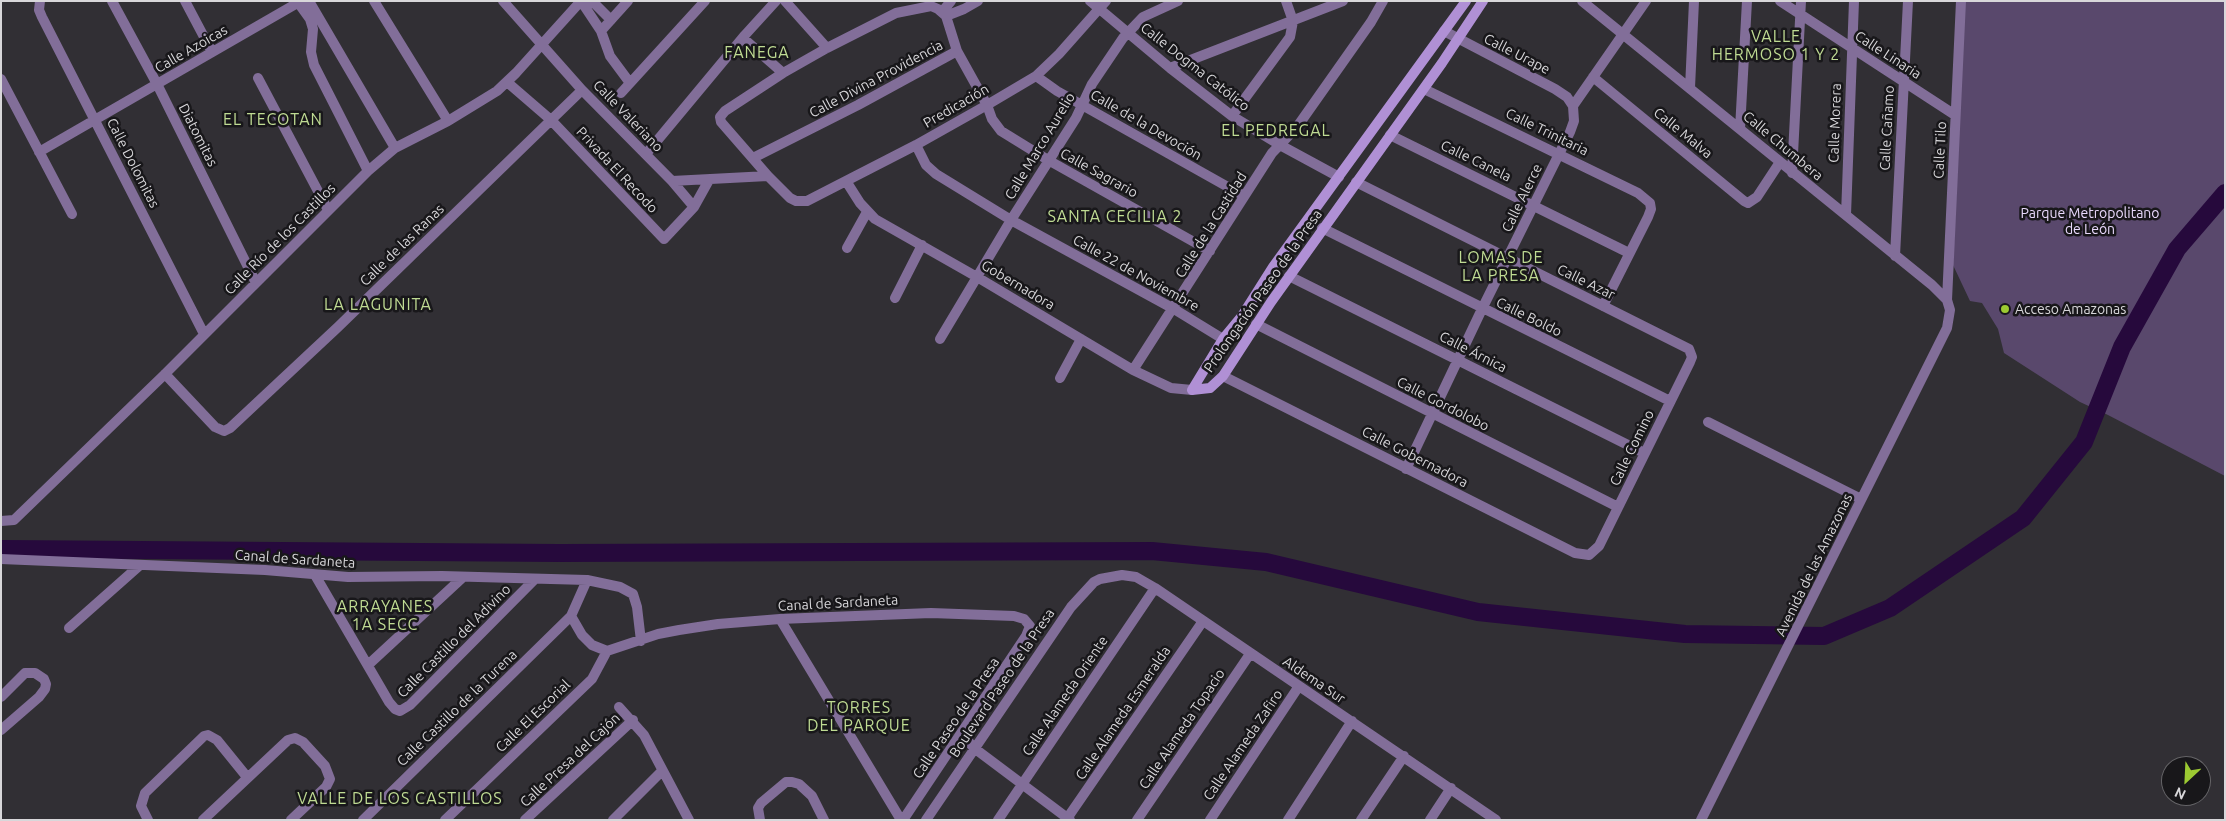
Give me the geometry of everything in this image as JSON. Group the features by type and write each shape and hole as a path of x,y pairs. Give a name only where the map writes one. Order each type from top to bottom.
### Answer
{"street":[{"name":"Diatomitas","path":"112,1 157,84 256,283"},
{"path":"185,1 212,52"},
{"path":"374,1 448,121"},
{"name":"Calle Valeriano","path":"503,1 582,90 672,181 694,207"},
{"path":"582,1 601,32 610,56 630,83"},
{"name":"Calle Río de los Castillos","path":"1,521 14,520 166,374 368,171 395,148 482,102 508,82 582,1"},
{"path":"592,1 611,20"},
{"path":"601,32 628,1"},
{"path":"621,93 705,1"},
{"path":"646,154 776,1"},
{"path":"785,1 827,48"},
{"path":"944,14 951,1"},
{"path":"944,14 964,10 978,1"},
{"name":"Calle Dogma Católico","path":"1090,1 1103,5 1128,31 1170,68 1232,116 1339,177"},
{"name":"Calle Marco Aurelio","path":"940,339 1011,220 1076,118 1092,84 1128,31 1144,17 1178,1"},
{"path":"1232,116 1290,37 1293,21 1286,1"},
{"path":"1170,68 1343,1"},
{"name":"Calle de la Castidad","path":"1133,370 1174,309 1244,196 1280,145 1297,127 1371,22 1383,1"},
{"name":"Prolongación Paseo de la Presa","path":"1192,390 1223,340 1242,316 1273,267 1466,1"},
{"name":"Prolongación Paseo de la Presa","path":"1192,390 1210,388 1223,376 1322,228 1424,89 1482,1"},
{"name":"Calle Alerce","path":"1406,469 1574,121 1573,106 1646,1"},
{"path":"1690,88 1694,1"},
{"path":"1740,129 1747,1"},
{"name":"Calle Linaria","path":"1780,1 1955,115"},
{"path":"1792,172 1801,1"},
{"name":"Calle Morera","path":"1846,215 1854,1"},
{"name":"Calle Cañamo","path":"1895,256 1908,1"},
{"name":"Calle Tilo","path":"1947,300 1961,1"},
{"name":"Calle Dolomitas","path":"40,2 42,17 204,334"},
{"name":"Calle Azoicas","path":"39,152 301,2"},
{"path":"301,2 395,148"},
{"path":"301,2 310,19 312,29 311,52 314,65 368,171"},
{"name":"Calle Chumbera","path":"1583,2 1932,285 1947,300"},
{"name":"Predicación","path":"768,176 790,198 796,201 807,201 916,145 1036,76 1059,54 1103,5"},
{"path":"768,176 721,122 720,117 783,73 896,13 931,6 944,14 957,51"},
{"name":"Calle Urape","path":"1444,31 1555,89 1567,98 1573,106"},
{"path":"743,38 783,73"},
{"name":"Calle Divina Providencia","path":"753,158 858,105 957,51 987,105"},
{"name":"Calle de la Devoción","path":"1036,76 1244,196"},
{"name":"Calle Malva","path":"1593,77 1748,203 1757,197 1780,162"},
{"path":"258,78 328,210"},
{"path":"1,80 72,214"},
{"name":"Privada El Recodo","path":"508,82 551,120 664,239 694,207"},
{"name":"Calle Trinitaria","path":"1424,89 1638,193 1650,203 1651,209 1629,254"},
{"name":"Calle de las Ranas","path":"166,374 215,427 224,431 230,428 338,327 582,90"},
{"name":"Calle Sagrario","path":"987,105 992,120 1001,131 1048,160 1210,251"},
{"name":"Calle Canela","path":"1390,135 1534,205 1629,254"},
{"name":"Calle 22 de Noviembre","path":"916,145 926,165 936,174 1011,220 1174,309 1223,340"},
{"path":"672,181 768,176"},
{"path":"694,207 708,180"},
{"name":"Gobernadora","path":"846,181 867,212 875,219 977,276 1133,370 1171,388 1192,390"},
{"name":"Calle Azar","path":"1356,182 1684,346 1691,353 1692,357"},
{"path":"847,248 867,212"},
{"name":"Calle Boldo","path":"1322,228 1670,402"},
{"path":"895,298 922,245"},
{"path":"1603,306 1629,254"},
{"name":"Calle Árnica","path":"1289,276 1644,453"},
{"name":"Avenida de las Amazonas","path":"1701,820 1949,322 1950,310 1947,300"},
{"name":"Calle Gordolobo","path":"1256,324 1618,507"},
{"path":"1060,378 1082,339"},
{"name":"Calle Comino","path":"1595,551 1692,357"},
{"name":"Calle Gobernadora","path":"1223,376 1575,553 1589,555 1595,551"},
{"path":"1708,422 1861,499"},
{"name":"Canal de Sardaneta","path":"1,559 265,570 348,577 587,580 626,589 633,594 636,600 641,641 658,634 718,624 882,614 960,614 1020,617 1028,622 1029,631"},
{"path":"69,628 139,566"},
{"name":"Calle Castillo del Adivino","path":"315,575 392,706 395,709 405,710 535,579"},
{"name":"Aldema Sur","path":"1113,576 1136,577 1155,588 1496,820"},
{"name":"Boulevard Paseo de la Presa","path":"926,820 1071,607 1094,582 1113,576"},
{"path":"368,665 462,578"},
{"path":"587,580 571,616 582,635 592,645 606,651 641,641"},
{"name":"Calle Alameda Oriente","path":"998,820 1155,588"},
{"name":"Calle Castillo de la Turena","path":"363,820 571,616"},
{"path":"780,619 902,820"},
{"name":"Calle Alameda Esmeralda","path":"1068,819 1203,621"},
{"name":"Calle Paseo de la Presa","path":"902,820 962,734 1029,631"},
{"name":"Calle El Escorial","path":"445,820 592,679 606,651"},
{"name":"Calle Alameda Topacio","path":"1137,820 1250,654"},
{"path":"1,696 25,673 35,673 44,679 46,684 39,697 1,730"},
{"name":"Calle Alameda Zafiro","path":"1210,820 1299,686"},
{"path":"619,707 633,720 644,735 689,820"},
{"name":"Calle Presa del Cajón","path":"525,820 633,720"},
{"path":"1288,820 1352,721"},
{"path":"962,734 974,748 1068,819"},
{"path":"148,820 141,806 145,793 159,777 204,736 208,735 217,740 247,777"},
{"path":"203,820 288,740 295,738 303,742 325,766 330,779 303,816 291,820"},
{"path":"1360,820 1404,756"},
{"path":"613,820 662,771"},
{"path":"760,820 758,808 761,803 786,782 799,784 812,796 824,820"},
{"path":"1430,820 1451,788"}],"green space":[{"name":"Parque Metropolitano de León","path":"1965,1 2225,1 2225,476 2080,402 2004,353 1998,329 1982,303 1970,301 1953,265"}],"waterway":[{"path":"1,549 559,553 1152,551 1266,562 1478,612 1685,634 1824,636 1890,608 2023,518 2084,442 2122,347 2177,249 2225,193"}],"place":[{"name":"Acceso Amazonas","path":"2005,309"}],"district":[{"name":"VALLE HERMOSO 1 Y 2","path":"1776,46"},
{"name":"FANEGA","path":"757,53"},
{"name":"EL TECOTAN","path":"273,120"},
{"name":"EL PEDREGAL","path":"1276,131"},
{"name":"SANTA CECILIA 2","path":"1115,217"},
{"name":"LOMAS DE LA PRESA","path":"1501,267"},
{"name":"LA LAGUNITA","path":"378,305"},
{"name":"ARRAYANES 1A SECC","path":"385,616"},
{"name":"TORRES DEL PARQUE","path":"859,717"},
{"name":"VALLE DE LOS CASTILLOS","path":"400,799"}]}
